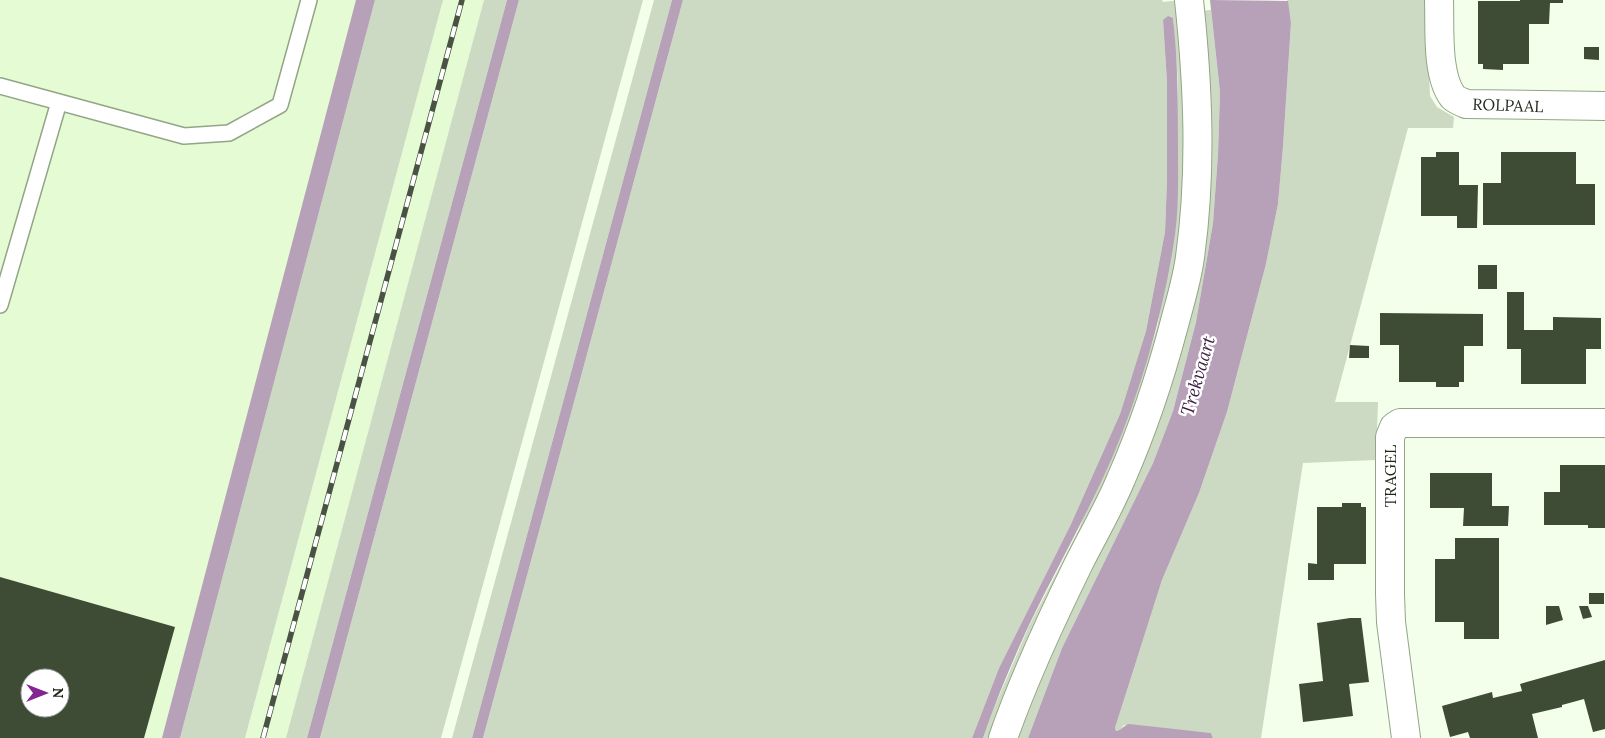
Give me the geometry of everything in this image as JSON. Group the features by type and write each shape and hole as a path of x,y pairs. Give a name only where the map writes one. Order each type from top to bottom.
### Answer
{"street":[{"path":"1003,738 1016,700 1040,645 1120,481 1133,450 1158,383 1183,294 1194,224 1198,154 1196,82 1189,0"},
{"name":"ROLPAAL","path":"1439,0 1441,60 1445,82 1454,98 1466,104 1605,106"},
{"name":"TRAGEL","path":"1406,738 1391,622 1390,437 1394,427 1400,423 1605,423"}],"lane":[{"path":"0,86 184,136 229,133 280,105 310,0"},
{"path":"0,306 59,102"}],"shaded area":[{"path":"0,0 402,0 198,738 0,738"},
{"path":"375,0 443,0 245,738 180,738"},
{"path":"443,0 484,0 286,738 245,738"},
{"path":"484,0 507,0 307,738 286,738"},
{"path":"519,0 643,0 441,738 320,738"},
{"path":"654,0 672,0 472,738 452,738"},
{"path":"683,0 1162,0 1163,2 1181,0 1187,223 1151,381 994,738 983,738 991,715 1029,626 1078,531 1140,381 1157,328 1175,233 1178,180 1178,81 1173,18 1163,20 1167,82 1165,232 1146,331 1120,414 1071,524 999,668 972,738 483,738"},
{"path":"1287,0 1426,0 1430,96 1437,107 1454,117 1453,128 1408,128 1335,402 1378,402 1376,460 1303,463 1261,738 1213,738 1211,733 1124,725 1120,730 1116,731 1115,728 1162,580 1199,493 1227,412 1266,264 1278,204 1283,147 1291,23"},
{"path":"1211,10 1220,92 1213,223 1196,322 1173,411 1153,463 1062,648 1028,738 1011,738 1175,353 1197,11"}],"water":[{"path":"356,0 375,0 180,738 162,738"},
{"path":"507,0 519,0 320,738 307,738"},
{"path":"672,0 683,0 483,738 472,738"},
{"name":"Trekvaart","path":"1210,0 1288,1 1291,23 1278,204 1266,264 1227,412 1199,493 1162,580 1115,728 1116,731 1129,724 1211,733 1213,738 1028,738 1062,648 1153,463 1173,411 1196,322 1213,223 1218,154 1220,92"},
{"path":"1168,16 1173,18 1177,66 1177,213 1165,292 1151,348 1133,404 1112,458 1029,625 1004,681 983,738 972,738 999,668 1071,524 1120,414 1146,331 1165,232 1167,82 1163,20"}],"building":[{"path":"1563,0 1563,3 1550,3 1549,24 1529,24 1529,64 1503,64 1503,70 1483,69 1483,64 1478,64 1478,1"},
{"path":"1584,47 1599,47 1599,60 1584,59"},
{"path":"1436,152 1459,152 1459,185 1478,185 1477,228 1457,228 1457,216 1421,216 1421,157 1436,157"},
{"path":"1501,152 1576,152 1576,184 1595,184 1595,225 1483,225 1483,183 1501,183"},
{"path":"1478,265 1497,265 1497,289 1478,289"},
{"path":"1507,292 1524,292 1524,330 1553,330 1553,317 1601,318 1601,349 1586,349 1586,384 1521,384 1521,349 1507,349"},
{"path":"1380,313 1483,314 1483,346 1464,346 1464,382 1459,382 1459,387 1436,387 1436,382 1399,382 1399,345 1380,345"},
{"path":"1350,345 1369,346 1369,358 1349,358"},
{"path":"1560,465 1605,465 1605,528 1588,528 1588,525 1544,525 1544,492 1560,492"},
{"path":"1430,473 1492,473 1492,506 1509,506 1508,526 1463,526 1464,508 1430,508"},
{"path":"1342,503 1361,503 1361,507 1366,507 1366,564 1334,564 1334,580 1308,580 1308,563 1317,564 1317,507 1342,507"},
{"path":"1455,538 1499,538 1499,639 1464,639 1464,622 1435,622 1435,559 1455,559"},
{"path":"0,577 175,627 144,738 0,738"},
{"path":"1589,593 1604,593 1604,604 1589,604"},
{"path":"1546,606 1559,606 1563,620 1546,625"},
{"path":"1579,606 1588,606 1592,617 1583,619"},
{"path":"1361,618 1369,682 1349,684 1353,716 1303,722 1299,684 1323,681 1317,623"},
{"path":"1605,660 1605,729 1593,732 1584,699 1562,705 1562,707 1532,714 1538,738 1470,738 1468,732 1450,737 1442,706 1492,692 1493,698 1522,691 1520,684"}],"railway":[{"path":"263,738 462,0"}]}
